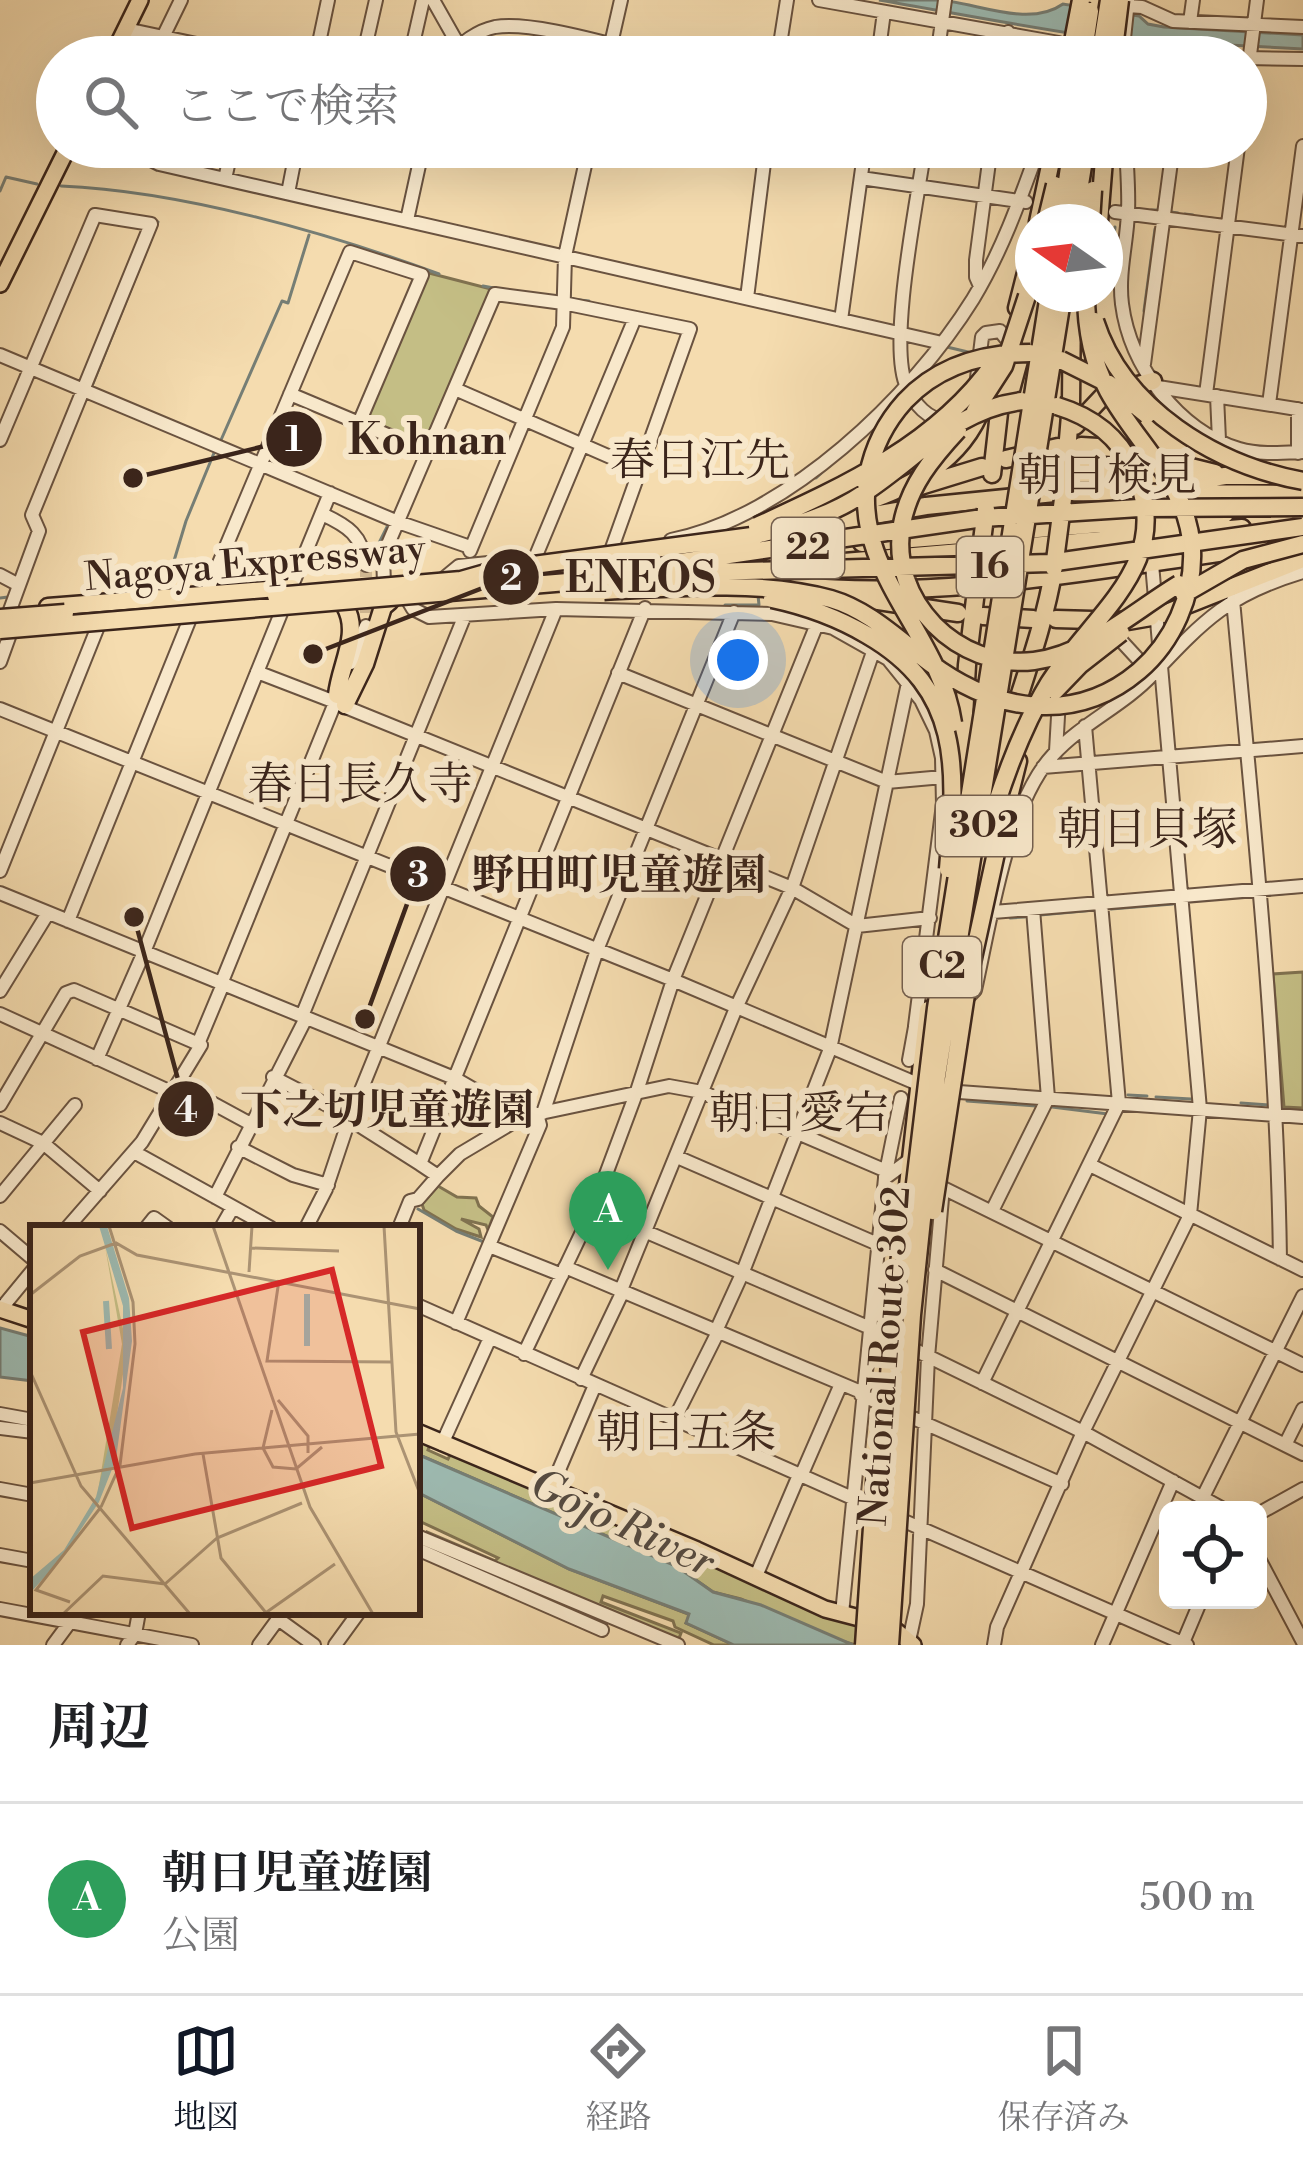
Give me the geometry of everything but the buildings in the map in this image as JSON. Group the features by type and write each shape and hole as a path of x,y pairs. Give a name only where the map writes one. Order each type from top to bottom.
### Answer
{"highway":[{"path":"1082,36 1102,2"},
{"path":"1102,2 1109,36"},
{"path":"1060,168 1070,204"},
{"path":"1069,168 1072,204"},
{"path":"1076,204 1088,168"},
{"path":"743,517 776,532 893,494 987,471 1016,312"},
{"path":"732,538 845,486 942,420 996,360 1023,312"},
{"path":"1025,312 992,387 925,469 901,526 900,554 910,591 943,634 967,649 1009,661 1035,661 1078,647 1179,584 1303,543"},
{"name":"National Route 302","path":"871,1645 890,1317 919,1032 963,766 967,664 987,471 1028,312"},
{"name":"C2","path":"903,1644 905,1414 926,1174 1046,312"},
{"name":"C2","path":"871,1645 908,1232 1060,312"},
{"name":"National Route 302","path":"903,1644 919,1318 943,1091 946,1010 990,797 1044,624 1069,447 1072,312"},
{"path":"1072,374 1085,312"},
{"path":"453,584 480,597 690,582 797,593 842,603 883,626 962,684 991,698 1054,707 1085,701 1136,674 1168,638 1184,606 1191,568 1189,530 1172,481 1116,405 1100,373 1089,339 1089,312"},
{"path":"1093,312 1108,354 1155,409 1229,458 1303,479"},
{"path":"946,1010 955,743 944,681 877,561 865,509 870,464 898,410 918,388 944,371 983,356 1046,356 1109,384 1178,442 1209,461 1243,475 1303,479"},
{"path":"893,494 956,451 978,417 995,371 1005,362"},
{"path":"1092,491 1077,482 1069,447 1098,399 1152,378"},
{"path":"453,584 496,570 781,529 847,503 950,425 998,404 1037,402 1072,410 1093,422 1120,446 1136,475 1144,500 1143,544 1126,586 1049,684 1028,726 988,831 946,1010"},
{"path":"1006,459 1069,447 1114,448 1225,476"},
{"path":"1132,491 1225,476 1303,479"},
{"name":"22","path":"670,561 707,547 776,532 1092,491 1303,494"},
{"name":"22","path":"3,635 345,606 453,584 670,561 1303,506"},
{"name":"Nagoya Expressway","path":"3,635 681,562 983,518 1139,508 1303,506"},
{"name":"22","path":"3,613 290,588 394,594 690,582 1303,525"},
{"name":"Nagoya Expressway","path":"3,613 674,573 1013,566 1303,525"},
{"name":"22","path":"690,582 933,586 1303,543"},
{"path":"1209,555 1303,557"},
{"path":"983,619 1044,624 1157,616 1303,557"},
{"path":"1028,726 1054,692 1096,652 1243,560"},
{"path":"690,582 794,604 844,622 894,651 919,675 937,702 950,749 953,800"},
{"path":"933,586 954,591 961,598 967,664"},
{"path":"803,587 958,617"},
{"path":"338,704 365,664 383,608 394,594"},
{"path":"338,704 339,673 352,637 352,620 345,606"},
{"path":"905,1414 950,1088 1044,624"}],"main road":[{"path":"122,36 140,0"},
{"path":"0,284 58,168"},
{"path":"1,1309 30,1319"},
{"path":"420,1433 842,1614 890,1625 903,1644"}],"street":[{"path":"164,36 182,0"},
{"path":"320,36 328,0"},
{"path":"368,36 376,0"},
{"path":"415,36 423,0"},
{"path":"433,0 448,36"},
{"path":"613,36 621,0"},
{"path":"781,36 787,0"},
{"path":"819,0 1022,36"},
{"path":"940,36 945,0"},
{"path":"1190,22 1192,0"},
{"path":"1251,36 1257,0"},
{"path":"1102,2 1142,7 1173,21 1253,29 1303,27"},
{"path":"881,36 884,12"},
{"path":"474,36 500,26 557,36"},
{"path":"126,28 160,36"},
{"path":"1007,36 1008,32"},
{"path":"1267,57 1303,59"},
{"path":"1269,404 1297,235 1303,146"},
{"path":"176,168 942,343"},
{"path":"225,179 227,168"},
{"path":"288,194 294,168"},
{"path":"407,220 418,168"},
{"path":"472,565 470,547 563,327 565,256 584,168"},
{"path":"747,298 763,168"},
{"path":"841,320 862,168"},
{"path":"922,168 901,334 905,385 931,418 957,420 971,401 982,337 997,330 1008,341"},
{"path":"980,286 976,260 988,168"},
{"path":"453,584 459,566 701,533 743,517 814,471 942,343 980,286 1023,201 1033,168"},
{"path":"1081,204 1109,168"},
{"path":"1152,378 1170,168"},
{"path":"1219,440 1212,395 1235,168"},
{"path":"861,178 1023,201"},
{"path":"0,440 95,214 151,224 32,514 39,531 3,613"},
{"path":"1123,216 1297,235"},
{"path":"206,594 350,252 422,275 359,423"},
{"path":"612,548 690,329 563,302 495,294 382,561 394,594 420,615 645,608 796,618 888,659 929,716 944,777 919,1032 909,1060"},
{"path":"1123,305 1152,378 1181,415 1219,440 1251,452 1301,453 1300,409 1212,395 1152,378"},
{"path":"535,558 635,318"},
{"path":"0,355 470,547"},
{"path":"455,389 640,470"},
{"path":"290,394 428,452"},
{"path":"290,588 330,493"},
{"path":"322,514 352,530 364,548 366,565"},
{"path":"994,1645 997,1627 1083,1432 1190,1215 1199,1109 1172,758 1157,669 1152,564"},
{"path":"961,1067 1015,826 1043,767 1085,726 1157,669 1193,629 1233,599 1258,585 1303,572"},
{"path":"0,575 17,584"},
{"path":"1233,599 1278,1115 1280,1259"},
{"path":"420,1164 645,608"},
{"path":"308,1225 328,1185 349,1120 556,609"},
{"path":"456,1323 540,1125 540,1113 597,950 734,612"},
{"path":"97,1059 281,613"},
{"path":"215,1197 304,1017 465,614"},
{"path":"888,659 929,625 958,617"},
{"path":"68,921 189,621"},
{"path":"524,1354 592,1209 673,980 817,624"},
{"path":"1056,752 1059,698 1044,624 1112,632 1157,669"},
{"path":"198,1044 366,626"},
{"path":"0,871 97,629"},
{"path":"0,662 3,635"},
{"path":"581,1379 647,1233 736,1008 792,888 874,649"},
{"path":"257,672 792,888 857,926 930,918"},
{"path":"618,673 887,782 944,777"},
{"path":"674,1420 742,1274 830,1048 908,683"},
{"path":"0,709 673,980 917,1086 1303,1117"},
{"path":"982,1383 1119,1103 1085,726"},
{"path":"940,746 963,766"},
{"path":"1043,767 1303,746"},
{"path":"993,912 1303,886"},
{"path":"0,893 454,1078 522,1118"},
{"path":"992,1211 1048,1098 1033,909"},
{"path":"0,991 48,913"},
{"path":"0,1105 66,993 74,991 201,1045 134,1152 70,1225"},
{"path":"946,1010 975,991"},
{"path":"0,1014 249,1123"},
{"path":"273,1077 439,1176"},
{"path":"400,1225 410,1201 460,1154 522,1118 669,1086 702,1092 885,1174"},
{"path":"842,1614 885,1174 902,1099"},
{"path":"0,1196 74,1105"},
{"path":"903,1644 915,1627 928,1357 953,1116"},
{"path":"0,1123 43,1144 100,1191"},
{"path":"937,1140 946,1160"},
{"path":"238,1147 293,1175 328,1185"},
{"path":"134,1152 266,1225"},
{"path":"676,1157 880,1245"},
{"path":"885,1174 908,1161"},
{"path":"1090,1165 1303,1270"},
{"path":"944,1188 1303,1365"},
{"path":"223,1225 233,1207"},
{"path":"592,1209 868,1327 1083,1432 1208,1501"},
{"path":"0,1231 30,1256"},
{"path":"489,1246 622,1291 1062,1484"},
{"path":"935,1270 1303,1454"},
{"path":"1,1309 30,1274"},
{"path":"1203,1498 1303,1296"},
{"path":"420,1306 1184,1644 1198,1609"},
{"path":"442,1444 489,1340"},
{"path":"756,1576 841,1384"},
{"path":"550,1491 595,1385"},
{"path":"1285,1444 1303,1408"},
{"path":"0,1414 30,1419"},
{"path":"0,1428 30,1432"},
{"path":"1102,1645 1173,1481"},
{"path":"0,1489 30,1494"},
{"path":"1267,1509 1303,1489"},
{"path":"420,1537 678,1645"},
{"path":"420,1550 602,1630"},
{"path":"0,1555 30,1560"},
{"path":"1267,1574 1303,1642"},
{"path":"1,1611 70,1622 131,1640 191,1645"},
{"path":"334,1645 357,1615"},
{"path":"260,1645 278,1619 314,1645"},
{"path":"53,1645 70,1622"}],"shaded area":[{"path":"429,273 491,289 421,444 367,418"},
{"path":"1303,972 1303,1108 1284,1107 1273,974"},
{"path":"438,1186 457,1197 476,1198 493,1217 488,1230 486,1225 461,1219 479,1229 481,1237 424,1210 422,1204"},
{"path":"420,1439 430,1444 428,1450 448,1459 451,1453 859,1624 856,1645 713,1592 676,1566 420,1455"},
{"path":"420,1494 569,1569 691,1615 686,1623 734,1645 714,1645 675,1627 673,1621 603,1596 601,1602 681,1633 678,1641 425,1537 427,1532 495,1561 498,1558 420,1521"}],"water":[{"path":"879,0 939,0 1019,14 1050,11 1063,4 1139,16 1148,24 1164,27 1303,35 1303,49 1267,47 1267,36 1090,36"},
{"path":"0,1328 30,1336 30,1381 0,1377"},
{"path":"420,1455 676,1566 713,1592 761,1605 853,1645 734,1645 686,1623 689,1614 569,1569 420,1494"}],"waterway":[{"path":"0,191 6,177 37,184"},
{"path":"61,186 154,196 252,216 439,274"},
{"path":"1151,210 1157,210"},
{"path":"1171,212 1178,213"},
{"path":"1185,214 1193,215"},
{"path":"1209,218 1219,219"},
{"path":"92,386 158,222"},
{"path":"1144,311 1155,229"},
{"path":"221,440 282,301 288,303 309,235"},
{"path":"570,273 570,299 589,301"},
{"path":"483,286 499,289"},
{"path":"944,350 968,352"},
{"path":"167,584 214,453"},
{"path":"816,478 837,459"},
{"path":"38,515 44,533"},
{"path":"379,543 387,527"},
{"path":"725,605 759,605 758,595"},
{"path":"0,598 8,597"},
{"path":"1268,895 1303,892"},
{"path":"1111,909 1173,904"},
{"path":"1040,915 1095,910"},
{"path":"1010,918 1025,917"},
{"path":"567,1022 588,957"},
{"path":"1128,1095 1147,1096"},
{"path":"1156,1097 1191,1099"},
{"path":"967,1101 1036,1106"},
{"path":"1241,1103 1269,1105"},
{"path":"1052,1107 1108,1114"},
{"path":"418,1209 484,1242"},
{"path":"872,1376 875,1345"}],"tunnel":[{"path":"366,565 366,626"}],"place":[{"name":"Kohnan","path":"133,478"},
{"name":"ENEOS","path":"313,654"},
{"name":"下之切児童遊園","path":"134,917"},
{"name":"野田町児童遊園","path":"365,1019"},
{"name":"朝日児童遊園","path":"608,1270"}],"district":[{"name":"春日江先","path":"700,461"},
{"name":"朝日検見","path":"1107,476"},
{"name":"春日長久寺","path":"360,785"},
{"name":"朝日貝塚","path":"1147,830"},
{"name":"朝日愛宕","path":"799,1114"},
{"name":"朝日五条","path":"686,1433"}],"water label":[{"name":"Gojo River","path":"622,1524"}]}
